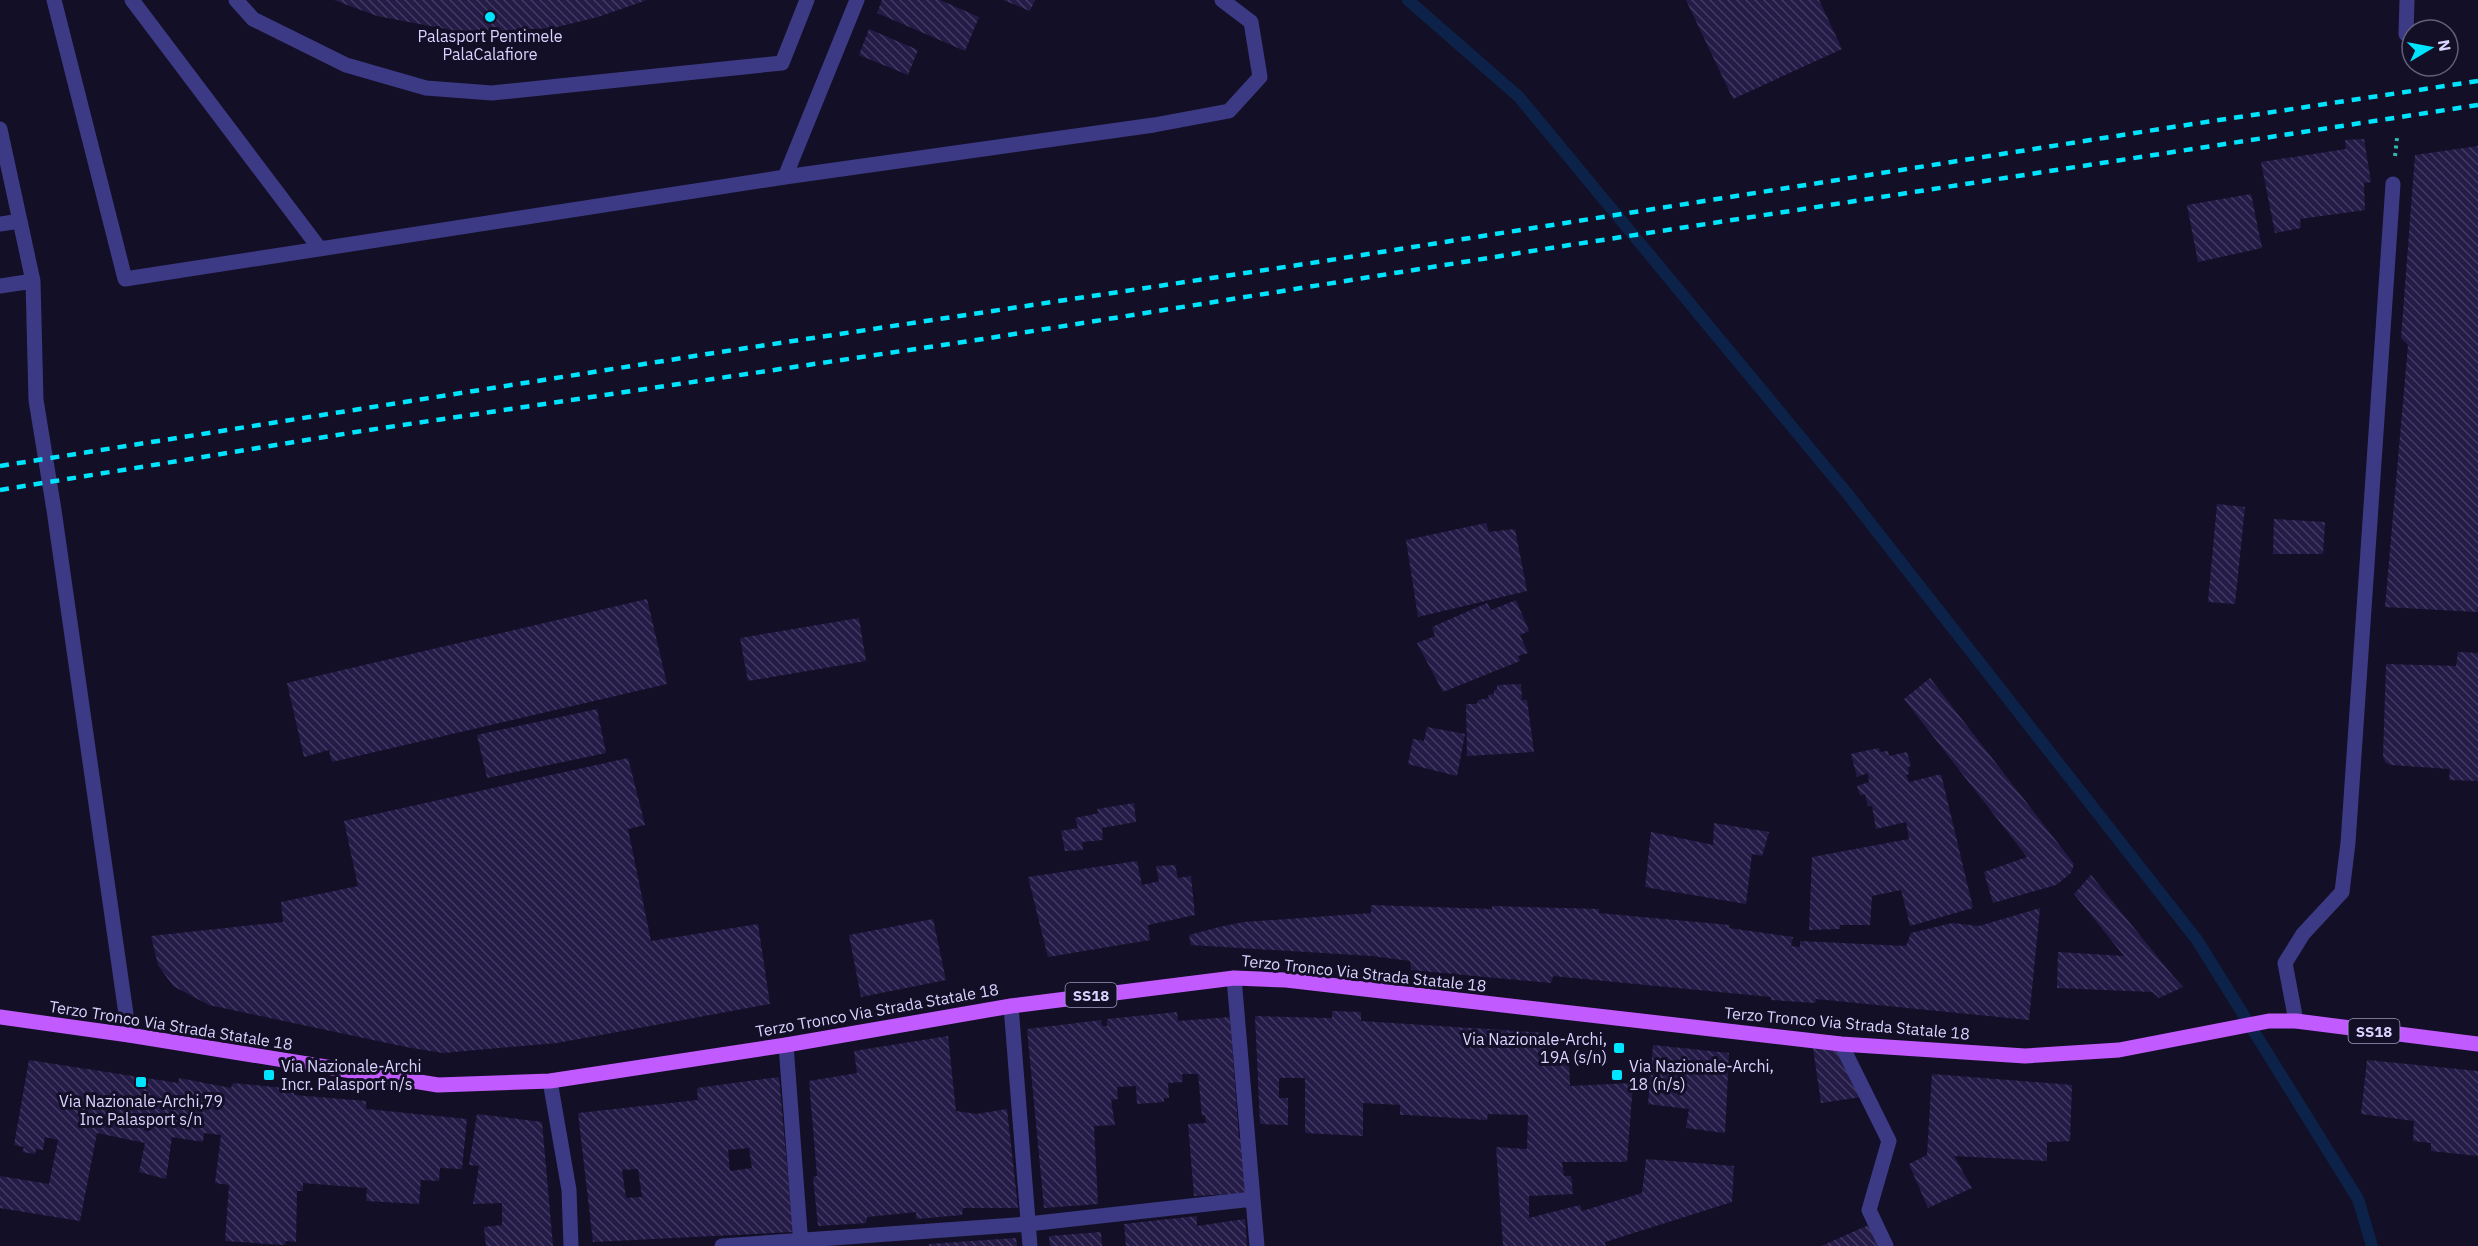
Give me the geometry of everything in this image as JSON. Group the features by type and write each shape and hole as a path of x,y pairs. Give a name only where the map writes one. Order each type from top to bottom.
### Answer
{"main road":[{"name":"Terzo Tronco Via Strada Statale 18","path":"0,1017 129,1035 438,1086 550,1081 786,1045 1011,1006 1233,978 1286,980 1841,1044 2025,1056 2120,1050 2269,1021 2296,1022 2478,1044"}],"street":[{"path":"54,0 125,279 784,177 1154,125 1229,111 1260,77 1251,22 1222,0"},
{"path":"132,0 320,249"},
{"path":"236,0 253,19 346,65 426,88 492,93 782,63 807,0"},
{"path":"784,177 857,0"},
{"path":"2406,18 2407,0"},
{"path":"0,129 33,281 36,400 54,510 129,1035"},
{"path":"2296,1022 2285,963 2303,934 2342,892 2383,349 2393,184"},
{"path":"0,224 20,221"},
{"path":"0,286 33,281"},
{"path":"1233,978 1257,1246"},
{"path":"1011,1006 1030,1246"},
{"path":"1841,1044 1889,1141 1869,1210 1886,1246"},
{"path":"786,1045 801,1243"},
{"path":"550,1081 569,1190 571,1246"},
{"path":"722,1246 801,1243 1028,1224 1253,1199"}],"building":[{"name":"Palasport Pentimele PalaCalafiore","path":"334,0 647,0 598,17 553,28 462,32 377,16"},
{"path":"882,0 940,0 979,17 965,51 877,13"},
{"path":"1003,0 1035,0 1030,11"},
{"path":"1686,0 1819,0 1842,49 1733,99"},
{"path":"869,29 918,50 908,75 859,55"},
{"path":"2364,139 2371,182 2364,183 2365,210 2300,219 2301,228 2275,233 2261,162 2346,149 2345,140"},
{"path":"2478,146 2478,612 2385,607 2408,345 2401,338 2415,155"},
{"path":"2251,194 2262,248 2198,262 2187,205"},
{"path":"2217,504 2245,507 2235,604 2208,602"},
{"path":"2274,519 2325,522 2323,554 2273,554"},
{"path":"1486,523 1489,532 1515,529 1527,591 1418,617 1406,540"},
{"path":"647,599 667,684 332,762 329,750 304,757 287,683"},
{"path":"1516,600 1529,631 1520,635 1528,653 1518,656 1520,661 1443,692 1417,643 1435,636 1432,627 1487,603 1491,610"},
{"path":"859,618 866,661 748,681 740,638"},
{"path":"2458,652 2478,653 2478,781 2449,780 2450,769 2386,763 2383,757 2386,664 2456,666"},
{"path":"1930,678 2074,864 2071,873 2056,885 1993,903 1984,872 2027,857 1904,699"},
{"path":"1521,684 1522,700 1527,700 1534,752 1467,756 1466,704 1477,704 1478,700 1489,698 1488,695 1494,694 1494,690 1497,690 1497,685"},
{"path":"597,709 606,753 487,778 477,735"},
{"path":"1427,727 1465,734 1457,776 1408,764 1413,739 1424,741"},
{"path":"1879,748 1880,752 1888,751 1889,756 1907,752 1911,766 1908,767 1909,774 1906,775 1909,782 1941,774 1973,908 1910,926 1901,890 1872,896 1870,925 1840,925 1840,929 1809,930 1812,857 1909,839 1906,822 1876,829 1872,806 1868,806 1865,794 1860,795 1857,786 1869,782 1868,773 1857,777 1851,754"},
{"path":"628,758 645,825 628,829 651,941 758,924 770,1004 557,1043 443,1053 209,1005 173,986 158,965 151,936 283,922 281,902 358,886 344,821"},
{"path":"1134,803 1136,822 1102,828 1103,840 1082,842 1083,850 1065,851 1061,831 1078,828 1075,818 1099,813 1097,809"},
{"path":"1714,823 1769,832 1762,856 1752,854 1746,904 1645,887 1651,832 1713,845"},
{"path":"1137,861 1142,885 1159,881 1156,866 1175,865 1178,878 1191,876 1195,915 1148,925 1150,940 1048,957 1028,877"},
{"path":"2091,875 2183,987 2159,998 2152,992 2057,988 2058,952 2124,956 2074,894"},
{"path":"1371,905 1492,909 1492,906 1599,909 1599,913 1730,925 1729,928 1793,937 1791,946 1800,947 1800,941 1906,946 1911,933 1952,923 1979,926 2040,908 2029,1020 1816,999 1815,1003 1771,1000 1771,997 1553,976 1551,983 1411,970 1410,961 1372,956 1191,945 1189,935 1244,922 1371,913"},
{"path":"933,919 946,980 861,997 849,935"},
{"path":"1332,1011 1361,1012 1361,1021 1548,1033 1547,1062 1569,1064 1570,1086 1633,1083 1627,1162 1562,1162 1564,1176 1571,1176 1573,1194 1529,1196 1529,1218 1580,1205 1582,1211 1642,1193 1646,1159 1734,1166 1732,1202 1605,1242 1606,1246 1503,1246 1496,1147 1527,1149 1528,1115 1488,1114 1487,1120 1400,1115 1400,1105 1363,1103 1363,1136 1305,1133 1305,1078 1279,1078 1279,1098 1288,1098 1288,1125 1260,1124 1255,1016 1332,1018"},
{"path":"1177,1012 1178,1021 1230,1017 1239,1138 1245,1138 1249,1193 1194,1196 1188,1124 1206,1123 1205,1115 1202,1116 1198,1074 1182,1074 1183,1082 1168,1083 1169,1098 1164,1098 1164,1102 1137,1104 1136,1086 1117,1087 1118,1099 1111,1100 1115,1125 1094,1126 1098,1204 1044,1208 1027,1029 1101,1020 1102,1026 1107,1026 1107,1019"},
{"path":"948,1036 956,1111 977,1114 1007,1109 1018,1208 963,1208 962,1215 916,1219 916,1212 867,1217 866,1223 818,1226 813,1177 817,1176 809,1081 857,1073 854,1051"},
{"path":"1653,1045 1729,1053 1725,1133 1686,1128 1689,1109 1648,1104"},
{"path":"1813,1048 1841,1051 1862,1097 1821,1103"},
{"path":"29,1060 178,1083 179,1078 231,1088 233,1083 294,1089 294,1095 366,1101 366,1109 467,1119 462,1169 440,1168 439,1181 421,1180 419,1204 366,1201 367,1188 303,1183 303,1191 297,1191 296,1242 286,1241 285,1245 225,1241 229,1185 215,1183 221,1135 204,1133 203,1142 172,1137 166,1179 139,1172 145,1143 97,1133 80,1221 0,1208 0,1176 49,1184 58,1140 45,1137 43,1150 36,1149 35,1154 22,1152 24,1147 14,1145"},
{"path":"2367,1060 2478,1071 2478,1156 2431,1151 2431,1143 2413,1141 2414,1121 2361,1114"},
{"path":"1932,1074 2072,1085 2070,1141 2047,1142 2047,1161 1954,1156 1972,1188 1928,1208 1909,1164 1927,1155"},
{"path":"779,1077 793,1232 593,1242 578,1113 698,1100 697,1088","holes":["749,1148 752,1168 730,1171 728,1150","638,1169 642,1197 626,1198 622,1170"]},
{"path":"477,1114 542,1122 553,1246 486,1246 484,1227 502,1225 502,1203 473,1204 479,1166 469,1165"},
{"path":"1197,1216 1197,1226 1245,1219 1247,1246 1126,1246 1124,1224"},
{"path":"1871,1224 1881,1246 1821,1246"},
{"path":"1101,1232 1102,1246 1050,1246 1049,1236"},
{"path":"1016,1238 1017,1246 929,1246 929,1244"}],"waterway":[{"path":"1408,0 1519,97 1846,492 2197,940 2358,1199 2372,1246"}],"railway":[{"path":"0,466 720,352 1318,262 2478,81"},
{"path":"0,490 362,431 983,339 1557,247 2478,105"}],"place":[{"name":"Palasport Pentimele PalaCalafiore","path":"490,17"},
{"name":"Via Nazionale-Archi, 19A (s/n)","path":"1619,1048"},
{"name":"Via Nazionale-Archi Incr. Palasport n/s","path":"269,1075"},
{"name":"Via Nazionale-Archi, 18 (n/s)","path":"1617,1075"},
{"name":"Via Nazionale-Archi,79 Inc Palasport s/n","path":"141,1082"}]}
